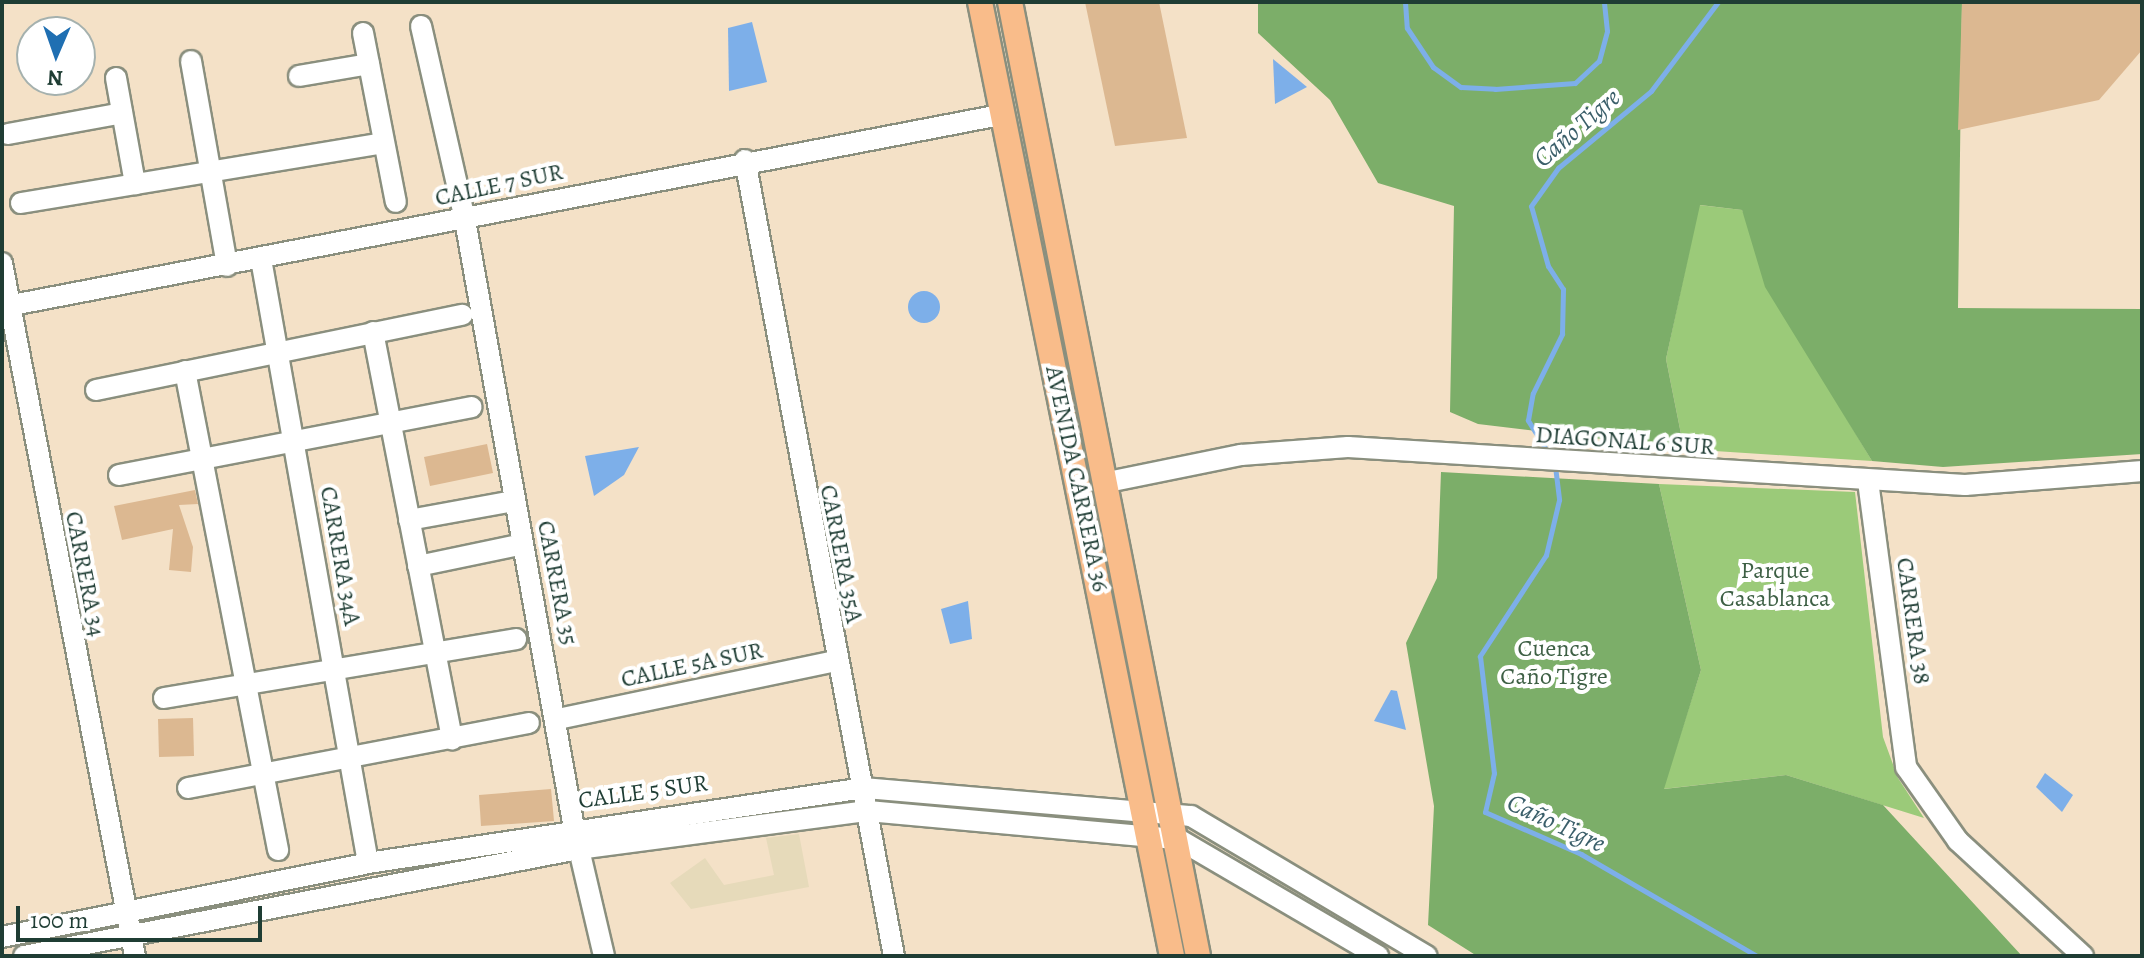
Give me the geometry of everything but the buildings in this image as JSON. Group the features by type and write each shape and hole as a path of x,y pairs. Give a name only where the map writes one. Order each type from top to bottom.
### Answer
{"main road":[{"name":"AVENIDA CARRERA 36","path":"980,2 1000,115 1147,810 1172,956"},
{"name":"AVENIDA CARRERA 36","path":"1010,2 1174,812 1198,956"}],"street":[{"name":"CARRERA 35","path":"421,26 465,220 514,501 558,719 574,828 604,956"},
{"path":"363,33 396,202"},
{"path":"191,61 227,266"},
{"path":"299,76 369,64"},
{"path":"116,78 135,184"},
{"path":"8,134 122,113"},
{"name":"CALLE 7 SUR","path":"6,306 465,220 745,160 1000,115"},
{"path":"21,203 383,143"},
{"name":"CARRERA 35A","path":"745,160 836,661 864,788 894,956"},
{"name":"CARRERA 34A","path":"261,259 368,863"},
{"name":"CARRERA 34","path":"2,263 6,306 118,907 119,943 135,956"},
{"path":"96,390 462,315"},
{"path":"373,332 452,739"},
{"path":"185,371 278,850"},
{"path":"119,475 471,407"},
{"name":"DIAGONAL 6 SUR","path":"1108,482 1296,449 1444,450 1524,460 1965,485 2142,471"},
{"name":"CARRERA 38","path":"1868,481 1906,767 1958,841 2083,956"},
{"path":"409,520 514,501"},
{"path":"418,566 523,544"},
{"path":"164,698 516,639"},
{"name":"CALLE 5A SUR","path":"558,719 836,661"},
{"path":"188,788 348,760 529,723"},
{"name":"CALLE 5 SUR","path":"2,937 118,907 368,863 574,828 864,788 1174,812 1221,830 1427,956"},
{"name":"CALLE 5 SUR","path":"24,956 119,943 578,849 868,811 1178,839"},
{"path":"1178,839 1378,956"}],"shaded area":[{"path":"799,834 809,887 691,909 670,883 705,858 724,885 774,875 766,838"}],"green space":[{"path":"1258,2 1962,2 1958,308 2142,309 2142,454 1943,467 1872,461 1765,287 1742,210 1700,205 1666,359 1684,449 1478,424 1450,412 1454,206 1378,183 1330,100 1258,33"},
{"path":"1699,205 1742,210 1802,344 1872,461 1684,449 1666,359"},
{"name":"Cuenca Caño Tigre","path":"1441,472 1659,484 1701,670 1664,789 1786,775 1883,805 2022,956 1477,956 1428,925 1434,806 1406,643 1437,578"},
{"name":"Parque Casablanca","path":"1659,484 1855,492 1883,737 1898,778 1924,818 1786,775 1663,789 1701,670"}],"water":[{"path":"752,22 767,82 729,91 728,28"},
{"path":"1273,59 1307,87 1275,104"},
{"path":"924,291 935,296 940,307 935,318 924,323 913,318 908,307 913,296"},
{"path":"639,447 624,475 594,496 585,456"},
{"path":"968,601 972,639 950,644 941,609"},
{"path":"1391,690 1397,691 1406,730 1374,721"},
{"path":"2045,773 2073,795 2062,812 2036,787"}],"waterway":[{"name":"Caño Tigre","path":"1405,2 1407,28 1433,67 1461,87 1495,89 1575,83 1599,61 1607,31 1604,2"},
{"name":"Caño Tigre","path":"1549,454 1528,420 1533,393 1562,334 1563,289 1548,266 1531,206 1558,168 1651,91 1718,2"},
{"name":"Caño Tigre","path":"1555,466 1559,500 1546,555 1480,656 1494,773 1485,812 1581,854 1757,956"}]}
